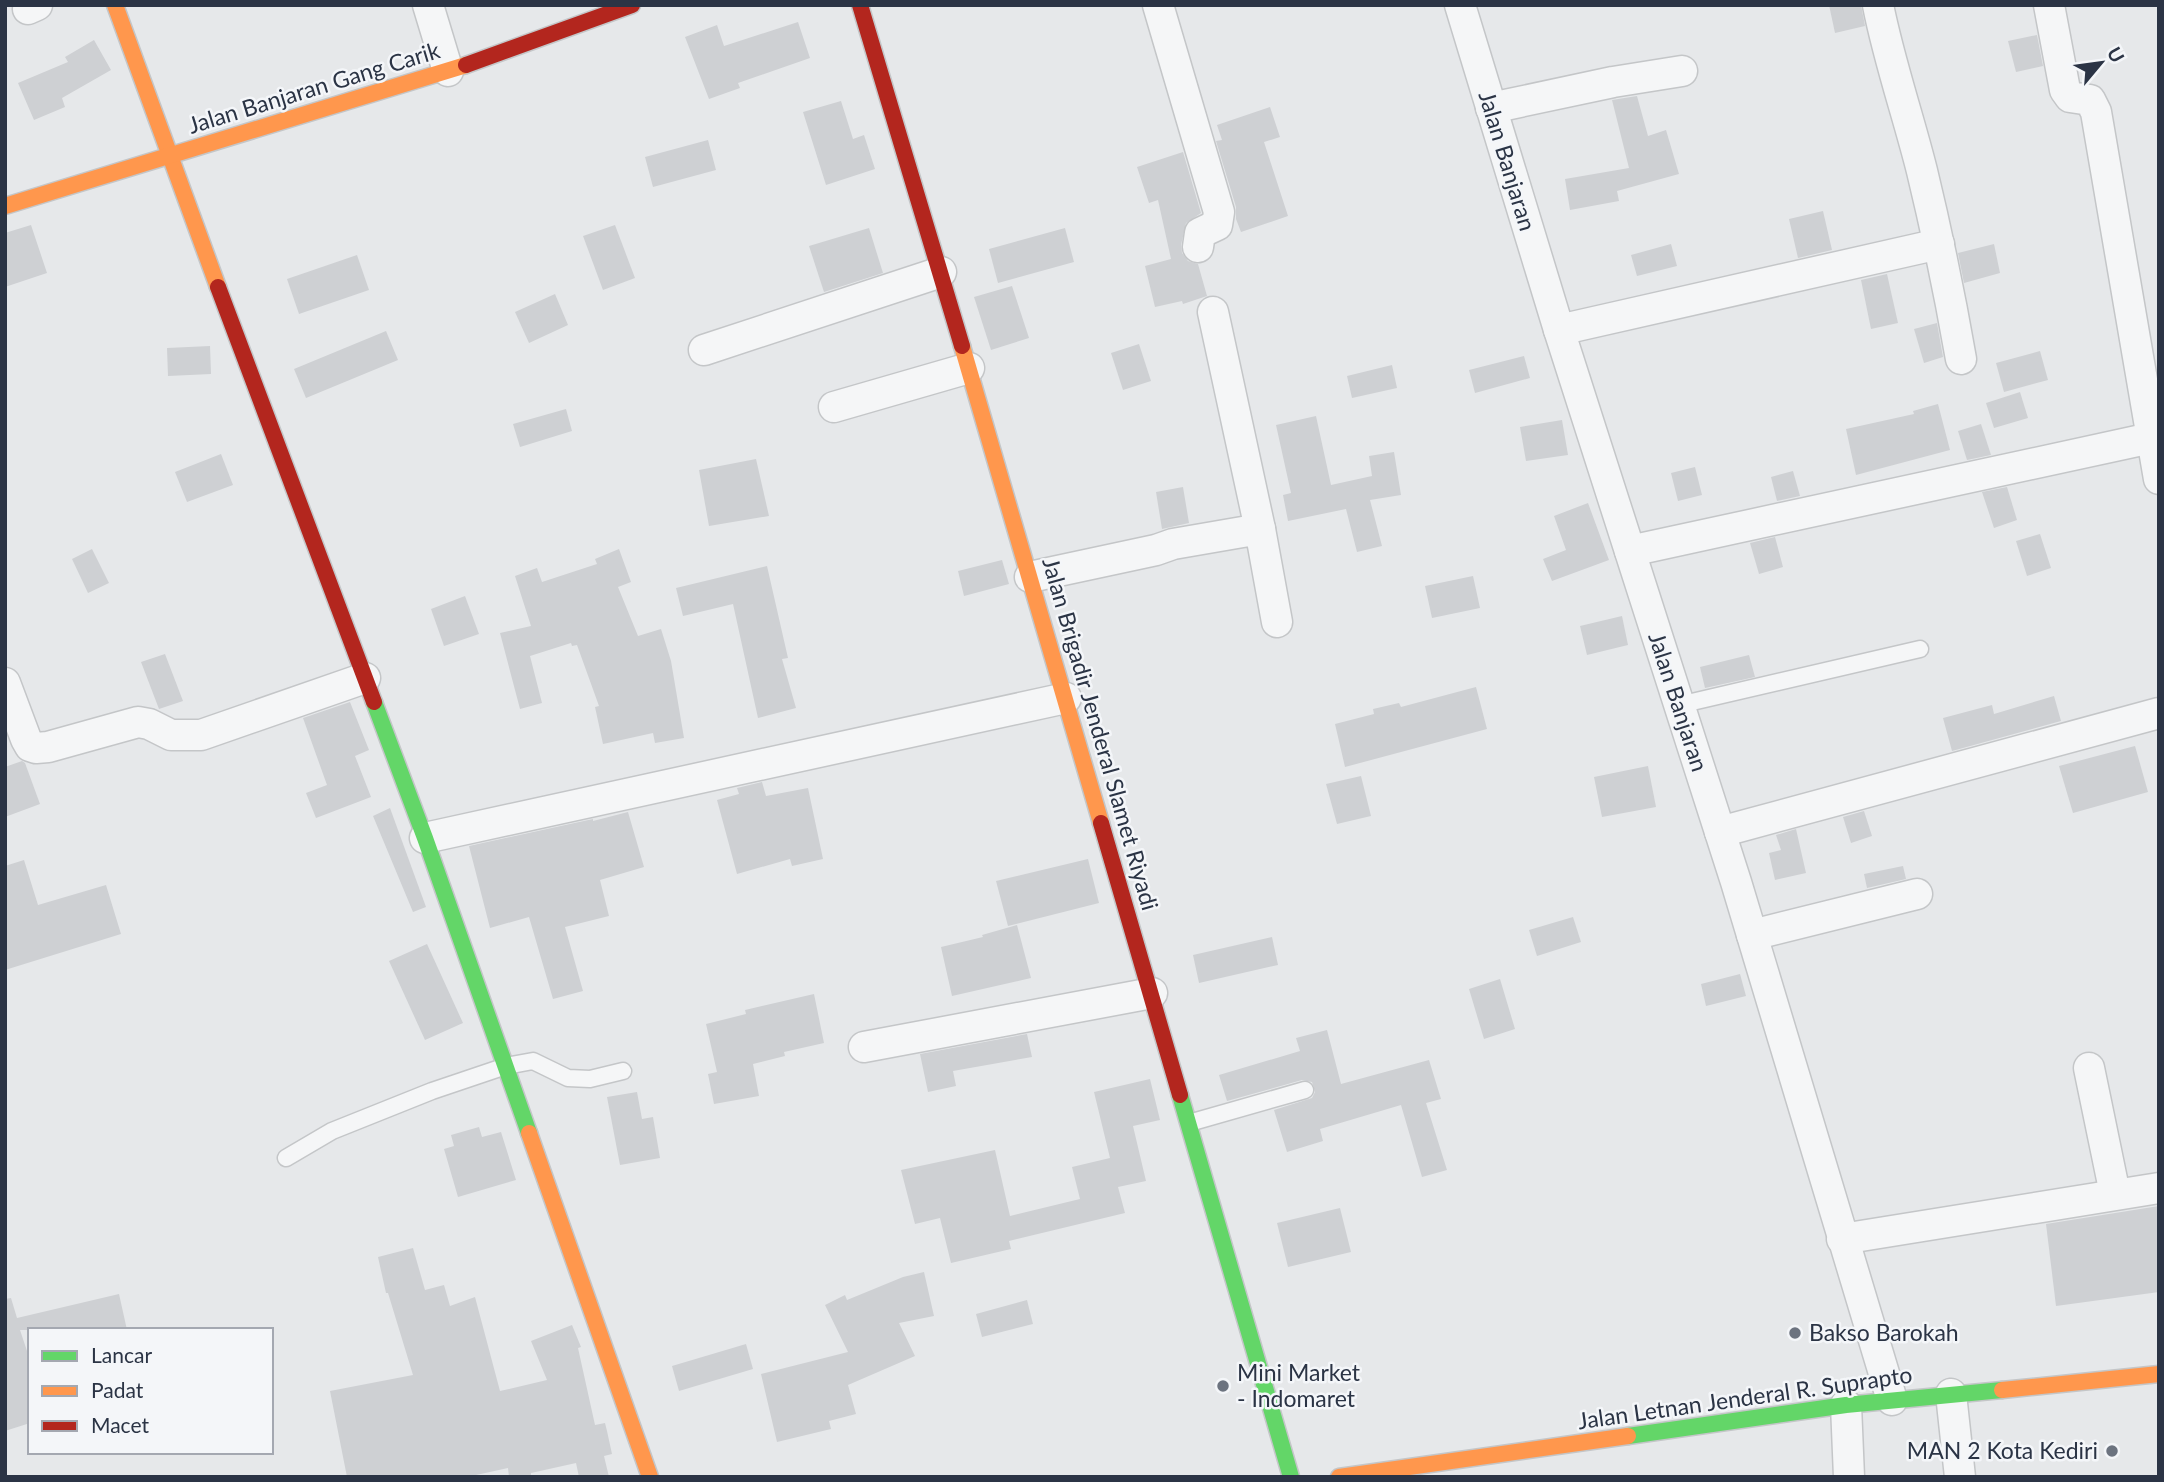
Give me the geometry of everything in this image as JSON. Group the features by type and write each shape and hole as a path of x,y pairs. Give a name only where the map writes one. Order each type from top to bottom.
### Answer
{"street":[{"path":"115,5 169,157 425,838 650,1477"},
{"path":"428,5 448,71"},
{"name":"Jalan Banjaran Gang Carik","path":"5,206 448,71 632,5"},
{"name":"Jalan Brigadir Jenderal Slamet Riyadi","path":"860,5 1066,698 1291,1477"},
{"path":"1158,5 1219,212 1217,225 1200,233 1198,247"},
{"name":"Jalan Banjaran","path":"1460,5 1559,330 1752,935 1892,1400"},
{"path":"1878,5 1886,47 1921,168 1939,244 1961,359"},
{"path":"2049,5 2064,90 2070,97 2090,100 2096,112 2152,424 2159,479"},
{"path":"1491,108 1613,82 1682,71"},
{"path":"1559,330 1939,244"},
{"path":"704,350 941,272"},
{"path":"1213,312 1260,529 1277,622"},
{"path":"834,407 969,368"},
{"path":"1630,551 2152,424"},
{"path":"1030,577 1173,544 1260,529"},
{"path":"5,683 26,738 30,746 36,748 138,722 149,724 171,735 201,735 365,678"},
{"path":"425,838 1066,698"},
{"path":"1720,832 2159,713"},
{"path":"1752,935 1917,894"},
{"path":"864,1048 1152,993"},
{"path":"2089,1068 2115,1194"},
{"path":"1842,1239 2159,1188"},
{"name":"Jalan Letnan Jenderal R. Suprapto","path":"1339,1477 1846,1405 2159,1374"},
{"path":"1951,1394 1960,1477"},
{"path":"1846,1405 1849,1477"}],"lane":[{"path":"1679,705 1920,649"},
{"path":"286,1158 332,1131 432,1091 506,1066 533,1061 568,1078 590,1079 623,1071"},
{"path":"1189,1123 1305,1090"}],"building":[{"path":"1829,5 1861,5 1865,26 1835,33"},
{"path":"798,22 810,58 738,83 740,88 709,99 685,37 717,25 724,46"},
{"path":"2037,35 2043,66 2016,72 2008,41"},
{"path":"94,40 111,70 62,98 65,107 34,120 18,83 68,62 65,57"},
{"path":"1637,96 1648,136 1666,130 1679,174 1617,191 1619,201 1570,210 1565,179 1629,168 1612,100"},
{"path":"841,101 853,139 864,135 875,169 826,185 803,112"},
{"path":"1270,107 1280,137 1264,142 1288,216 1241,232 1216,141 1222,140 1217,125"},
{"path":"708,140 716,170 653,187 645,157"},
{"path":"1183,152 1201,213 1186,223 1182,253 1188,261 1198,264 1207,296 1183,304 1182,301 1155,307 1145,266 1171,259 1158,200 1149,203 1137,167"},
{"path":"1823,211 1832,250 1798,258 1789,219"},
{"path":"31,225 47,273 5,287 5,233"},
{"path":"615,225 635,278 603,290 583,236"},
{"path":"869,228 883,273 824,292 809,246"},
{"path":"1065,228 1074,262 998,283 989,249"},
{"path":"1671,244 1677,266 1637,276 1631,255"},
{"path":"1994,244 2000,273 1964,283 1958,253"},
{"path":"357,255 369,290 299,314 287,279"},
{"path":"1887,274 1898,323 1871,329 1861,280"},
{"path":"1012,286 1029,338 991,350 974,297"},
{"path":"555,294 568,325 529,343 515,312"},
{"path":"1937,323 1943,357 1924,363 1914,329"},
{"path":"386,331 398,360 306,398 294,369"},
{"path":"1139,344 1151,381 1123,390 1111,353"},
{"path":"210,346 211,374 168,376 167,348"},
{"path":"2040,351 2048,380 2004,392 1996,363"},
{"path":"1524,356 1530,378 1475,393 1469,370"},
{"path":"1392,365 1397,388 1352,398 1347,376"},
{"path":"2020,392 2028,418 1994,428 1986,403"},
{"path":"1938,404 1950,450 1856,475 1846,429 1914,414 1913,411"},
{"path":"566,409 572,431 520,447 513,424"},
{"path":"1316,416 1331,485 1372,476 1369,456 1394,452 1401,495 1370,500 1382,546 1357,552 1346,509 1288,521 1283,495 1291,493 1276,425"},
{"path":"1562,420 1568,455 1526,461 1520,427"},
{"path":"1981,424 1991,455 1967,460 1958,431"},
{"path":"221,454 233,485 187,502 175,472"},
{"path":"756,459 769,516 709,526 699,470"},
{"path":"1695,467 1702,495 1678,501 1671,473"},
{"path":"1793,471 1800,496 1777,501 1771,477"},
{"path":"1183,487 1189,523 1162,529 1156,492"},
{"path":"2007,487 2017,520 1994,528 1982,492"},
{"path":"1588,503 1609,560 1552,581 1543,559 1566,550 1554,516"},
{"path":"2040,534 2051,568 2027,576 2016,541"},
{"path":"1775,537 1783,567 1759,574 1750,543"},
{"path":"92,549 109,583 88,593 72,559"},
{"path":"619,549 631,582 618,587 638,636 661,629 671,661 684,738 655,743 653,733 603,744 595,707 599,706 577,645 572,646 571,643 530,656 542,703 520,709 500,633 531,626 515,576 537,568 542,582 597,564 595,559"},
{"path":"1002,560 1009,584 964,596 958,571"},
{"path":"767,566 788,658 782,659 796,708 758,718 733,604 683,616 676,588"},
{"path":"1473,576 1480,608 1432,618 1425,586"},
{"path":"465,596 479,634 444,646 431,609"},
{"path":"1622,616 1628,645 1587,655 1580,626"},
{"path":"165,654 183,701 159,709 141,662"},
{"path":"1749,655 1755,677 1705,688 1700,667"},
{"path":"1476,687 1487,729 1345,767 1335,724 1374,714 1373,709 1399,703 1401,707"},
{"path":"2054,696 2061,721 1952,751 1943,718 1992,705 1994,714"},
{"path":"350,702 369,750 355,756 371,797 316,818 306,793 327,785 303,718"},
{"path":"2135,746 2148,792 2073,813 2059,766"},
{"path":"22,761 40,804 5,817 5,767"},
{"path":"1648,766 1656,807 1602,817 1594,777"},
{"path":"1361,776 1371,816 1337,824 1326,784"},
{"path":"762,782 766,796 808,788 823,859 792,866 790,859 737,874 717,800 739,794 737,788"},
{"path":"390,808 426,907 413,912 373,816"},
{"path":"1864,811 1872,836 1851,843 1843,817"},
{"path":"628,812 644,867 600,880 609,916 565,927 583,991 553,999 529,917 490,928 469,846"},
{"path":"1796,829 1806,873 1775,880 1769,853 1781,850 1776,835"},
{"path":"1088,859 1099,903 1008,926 996,881"},
{"path":"24,860 38,905 106,885 121,934 5,970 5,866"},
{"path":"1903,866 1906,879 1867,888 1864,874"},
{"path":"1573,917 1581,942 1537,956 1529,930"},
{"path":"1017,925 1031,978 952,996 941,947"},
{"path":"1272,937 1278,965 1199,983 1193,955"},
{"path":"427,944 463,1023 425,1040 389,961"},
{"path":"1740,974 1746,996 1706,1006 1701,984"},
{"path":"1500,979 1515,1029 1484,1039 1469,989"},
{"path":"814,994 824,1043 784,1052 785,1056 753,1064 759,1096 714,1104 708,1074 717,1072 706,1024 746,1014 745,1010"},
{"path":"1327,1030 1341,1084 1429,1060 1441,1099 1426,1103 1447,1170 1422,1177 1401,1105 1320,1129 1323,1141 1287,1152 1274,1110 1312,1098 1315,1092 1312,1082 1302,1080 1227,1101 1219,1075 1300,1051 1296,1038"},
{"path":"1027,1034 1032,1057 953,1071 956,1086 928,1092 920,1054"},
{"path":"1150,1079 1160,1120 1133,1126 1146,1181 1118,1187 1125,1213 1009,1241 1011,1249 951,1263 940,1218 915,1224 901,1170 995,1150 1010,1216 1080,1199 1072,1167 1110,1158 1094,1092"},
{"path":"637,1092 642,1119 653,1117 660,1158 620,1165 607,1097"},
{"path":"479,1127 482,1137 501,1132 516,1180 458,1197 444,1149 454,1146 451,1135"},
{"path":"2159,1206 2159,1292 2056,1306 2046,1224"},
{"path":"1340,1208 1351,1252 1288,1267 1277,1223"},
{"path":"413,1248 425,1290 444,1285 450,1306 475,1297 500,1391 547,1380 531,1341 572,1325 581,1347 578,1348 595,1425 605,1423 607,1431 612,1454 604,1456 609,1477 579,1477 576,1463 531,1473 531,1477 509,1477 508,1468 467,1477 347,1477 330,1391 413,1375 386,1293 378,1257"},
{"path":"924,1272 934,1316 899,1323 915,1356 848,1385 856,1414 829,1421 831,1429 777,1442 761,1374 848,1352 825,1305 845,1295 847,1300 903,1277"},
{"path":"119,1294 127,1328 20,1330 28,1354 28,1424 5,1431 5,1299 11,1298 17,1318"},
{"path":"1027,1300 1033,1324 982,1337 976,1314"},
{"path":"746,1344 753,1369 679,1391 672,1366"}],"traffic: fast":[{"path":"374,702 529,1133"},
{"path":"1180,1095 1291,1477"},
{"path":"1628,1436 1846,1405 2002,1390"}],"traffic: slow":[{"path":"115,5 218,287"},
{"path":"5,206 466,65"},
{"path":"962,346 1101,823"},
{"path":"529,1133 650,1477"},
{"path":"2002,1390 2159,1374"},
{"path":"1339,1477 1628,1436"}],"traffic: jam":[{"path":"466,65 632,5"},
{"path":"860,5 962,346"},
{"path":"218,287 374,702"},
{"path":"1101,823 1180,1095"}],"place":[{"name":"Bakso Barokah","path":"1795,1333"},
{"name":"Mini Market - Indomaret","path":"1223,1386"},
{"name":"MAN 2 Kota Kediri","path":"2112,1451"}]}
